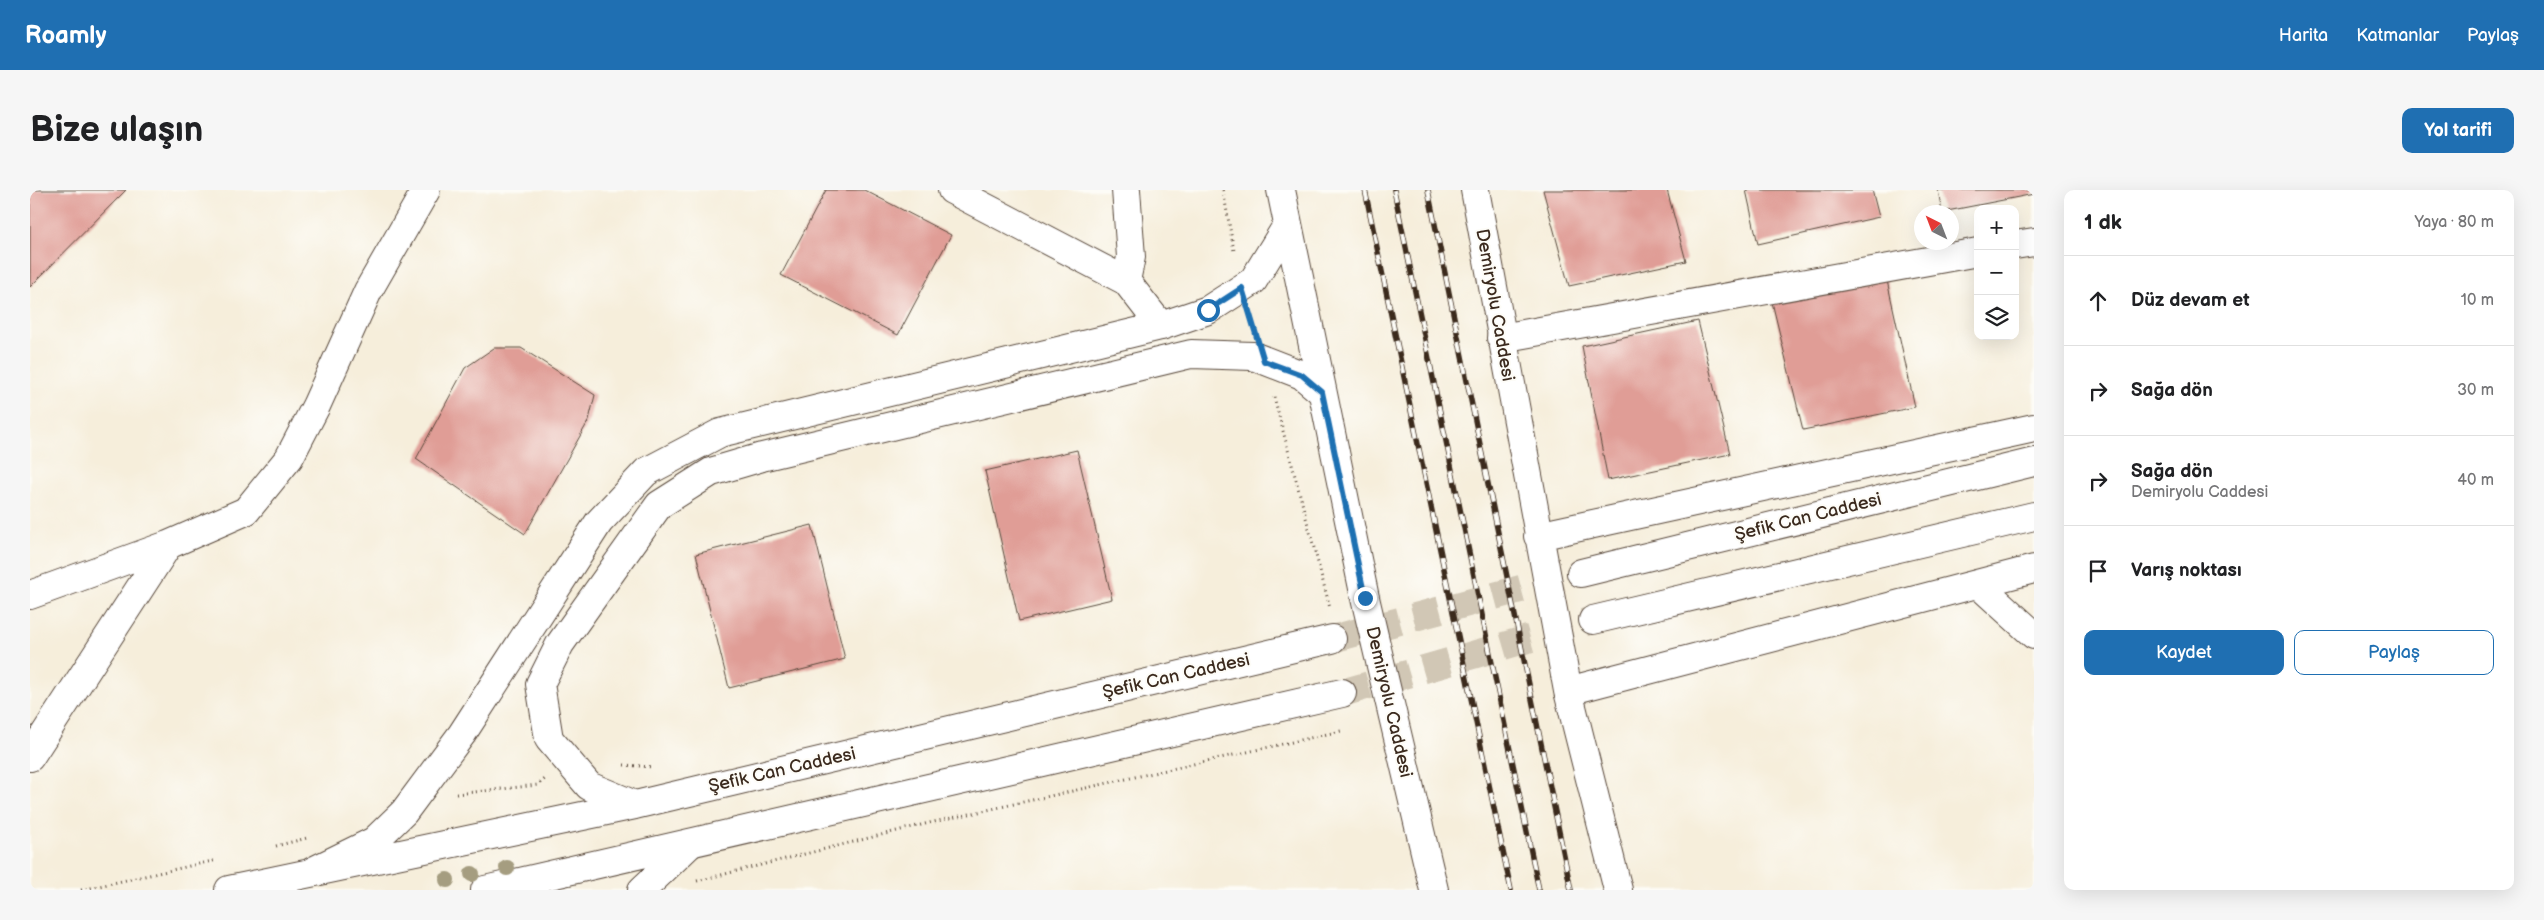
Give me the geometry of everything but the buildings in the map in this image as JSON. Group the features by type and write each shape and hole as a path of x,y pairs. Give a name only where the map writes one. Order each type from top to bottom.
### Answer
{"main road":[{"path":"952,190 1126,281 1161,326"},
{"path":"1126,190 1131,257 1126,281"},
{"name":"Demiryolu Caddesi","path":"1281,190 1365,598 1434,890"},
{"name":"Demiryolu Caddesi","path":"1475,190 1568,692 1618,890"},
{"path":"30,594 168,545 246,511 289,458 316,406 368,291 420,192"},
{"path":"313,871 374,841 404,812 462,734 599,522 646,472 720,433 1161,326 1208,310 1253,281 1288,224"},
{"path":"2019,244 2034,242"},
{"path":"1501,338 1974,253"},
{"path":"635,805 589,786 548,739 540,684 560,644 658,505 711,472 762,457 1191,354 1253,356 1302,375 1322,392"},
{"path":"1538,536 2034,428"},
{"name":"Şefik Can Caddesi","path":"1581,572 2034,462"},
{"path":"1593,620 2034,516"},
{"path":"30,757 168,545"},
{"path":"1568,692 2034,569"},
{"path":"1978,584 2034,635"},
{"name":"Şefik Can Caddesi","path":"229,890 635,805 1332,639"},
{"path":"485,890 1342,693"},
{"path":"642,890 690,844"}],"path":[{"path":"1223,190 1242,288"},
{"path":"1264,361 1331,611"},
{"path":"691,883 929,823 1341,731"}],"tunnel":[{"path":"1332,639 1581,573"},
{"path":"1342,693 1593,620"}],"railway":[{"path":"1365,190 1511,890"},
{"path":"1394,190 1539,890"},
{"path":"1428,190 1571,890"}],"route":[{"path":"1208,310 1242,288 1264,361 1302,375 1322,392 1365,598"}]}
